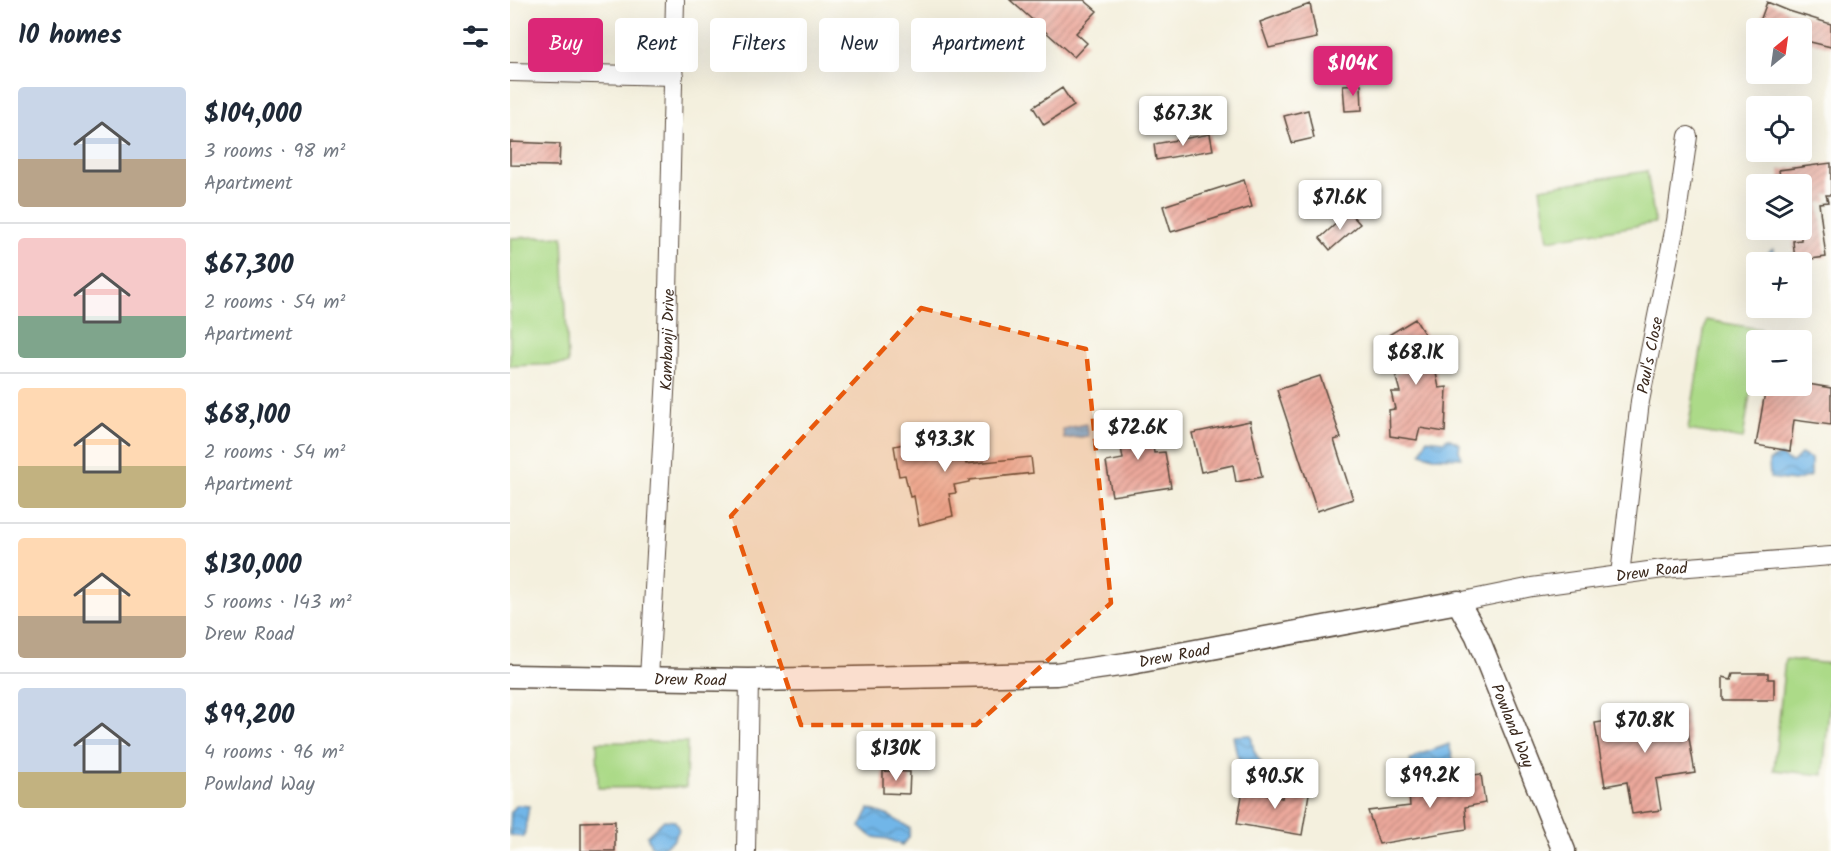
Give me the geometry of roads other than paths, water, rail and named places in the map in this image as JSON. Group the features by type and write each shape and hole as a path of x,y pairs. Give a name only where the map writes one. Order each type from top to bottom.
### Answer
{"street":[{"name":"Kambanji Drive","path":"649,678 666,375 675,0"},
{"path":"510,72 674,76"},
{"name":"Paul's Close","path":"1620,575 1640,401 1676,221 1688,136"},
{"name":"Drew Road","path":"510,676 749,680 1056,674 1126,664 1532,587 1663,569 1831,556"},
{"name":"Powland Way","path":"1458,602 1478,636 1564,851"},
{"path":"746,851 749,680"}],"water":[{"path":"1086,424 1089,436 1064,439 1063,429"},
{"path":"1448,438 1460,444 1461,458 1433,457 1421,453 1427,439 1444,441"},
{"path":"1801,454 1811,459 1811,476 1794,481 1770,478 1769,461 1780,455 1793,462"},
{"path":"1251,735 1254,751 1262,764 1258,773 1243,769 1233,736"},
{"path":"1449,744 1454,763 1433,766 1433,773 1426,775 1424,769 1413,773 1410,760"},
{"path":"517,805 529,806 524,837 510,835 511,812"},
{"path":"869,809 889,816 910,828 909,838 902,845 888,839 873,837 860,827"},
{"path":"664,820 675,821 679,830 673,841 659,850 651,846 647,836"}]}
